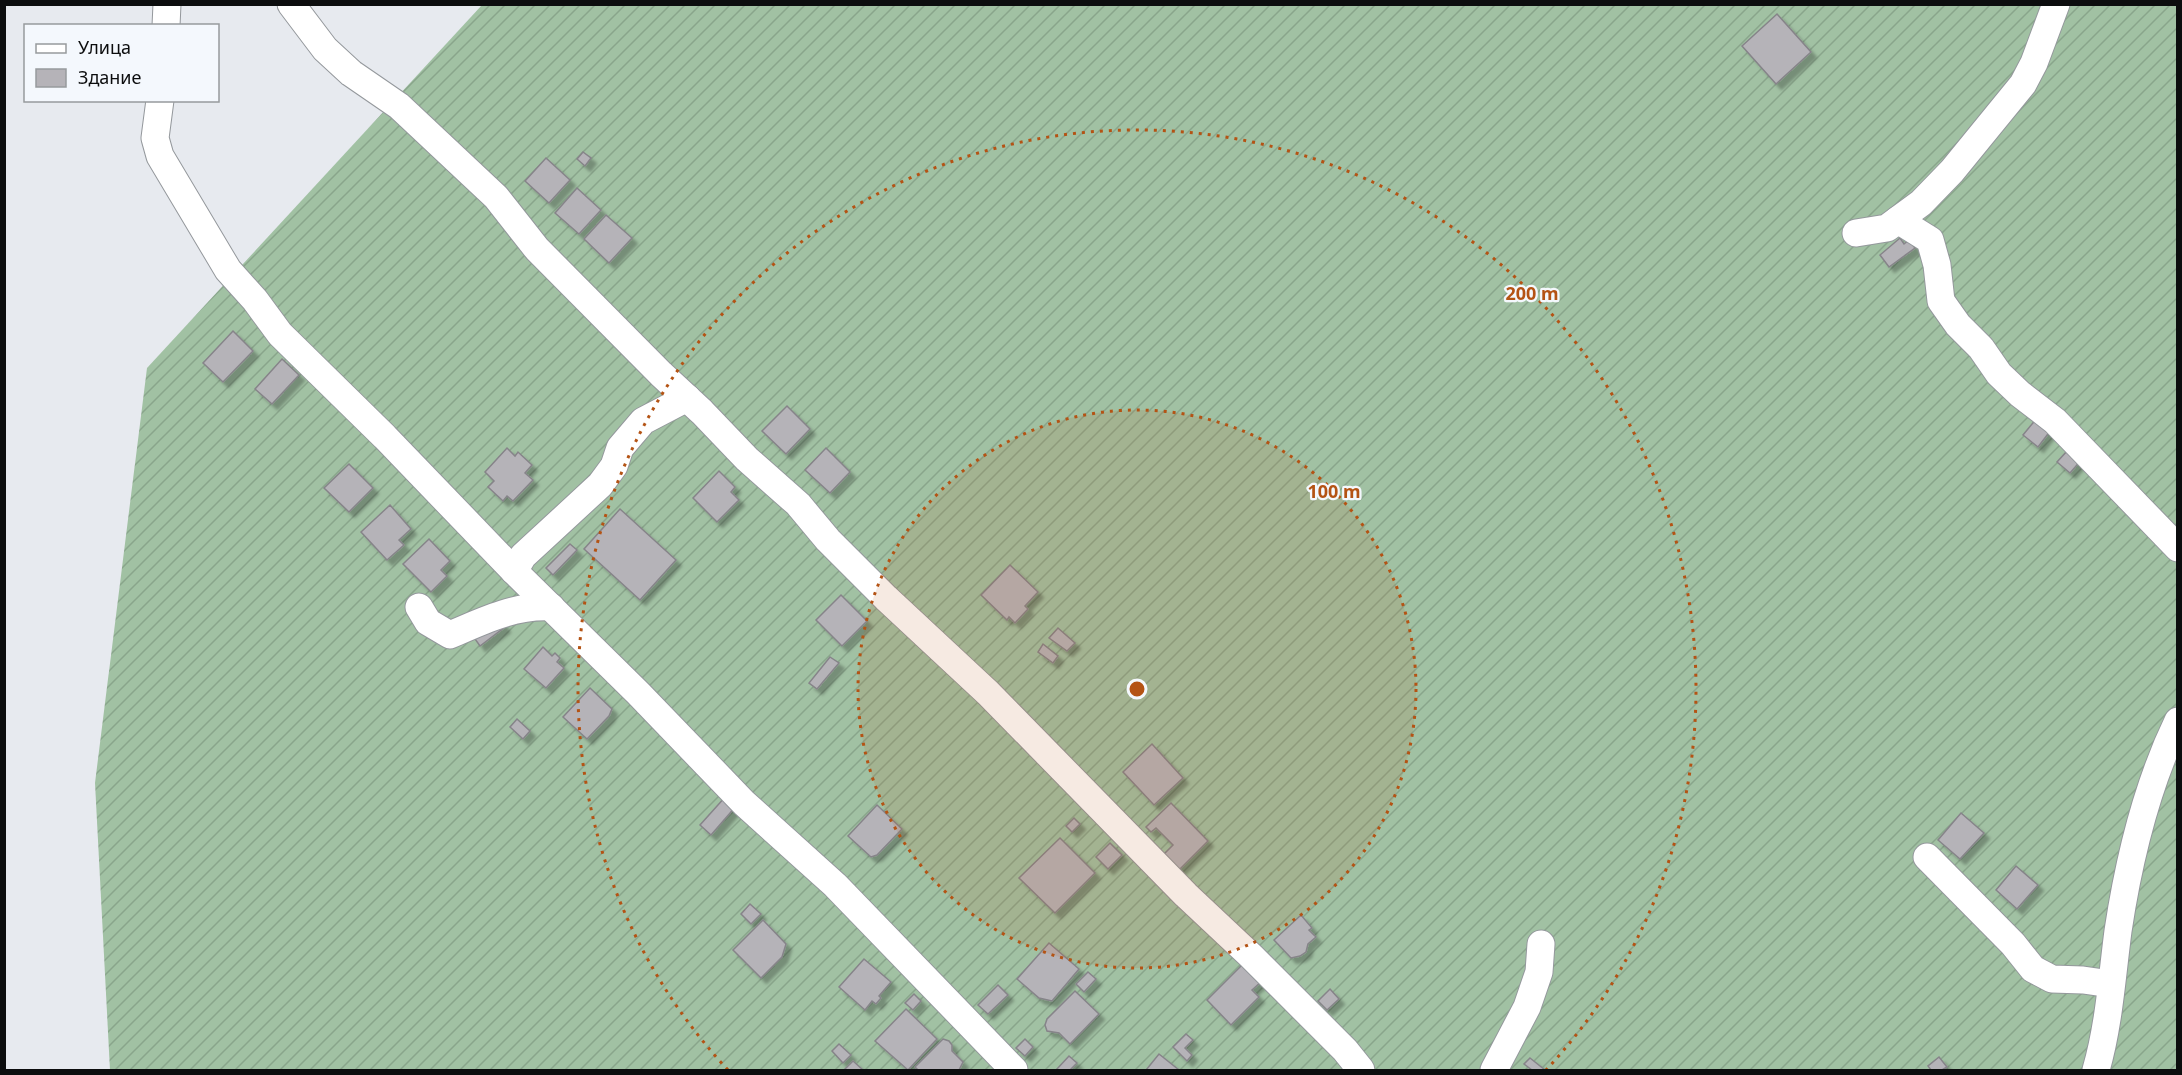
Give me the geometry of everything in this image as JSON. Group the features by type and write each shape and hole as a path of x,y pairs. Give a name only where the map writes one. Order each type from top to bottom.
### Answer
{"street":[{"path":"166,24 167,4"},
{"path":"291,4 325,50 351,73 399,106 496,197 537,249 747,459 798,504 828,540 886,598 988,693 1185,895 1251,956 1345,1050 1361,1071"},
{"path":"1856,233 1887,228 1921,203 1952,171 2023,84 2034,63 2056,4"},
{"path":"160,102 154,138 160,156 228,270 280,333 514,571 638,693 744,803 835,885 1014,1071"},
{"path":"1898,220 1930,240 1937,265 1941,301 1958,325 1982,348 2006,381 2055,421 2178,548"},
{"path":"514,571 523,556 600,485 614,466 621,448 643,421 687,398"},
{"path":"419,607 428,622 450,635 500,614 532,606 550,606"},
{"path":"2096,1071 2103,1046 2133,846 2151,785 2178,721"},
{"path":"1927,856 2013,944 2033,969 2052,979 2111,984"},
{"path":"1494,1071 1527,1007 1539,972 1541,944"}],"green space":[{"path":"482,5 2177,5 2177,1070 110,1070 95,783 147,368"}],"building":[{"path":"1777,14 1811,52 1776,84 1742,46"},
{"path":"583,152 591,158 585,166 577,159"},
{"path":"546,158 570,180 549,203 525,181"},
{"path":"577,188 601,210 579,234 555,213"},
{"path":"606,215 632,238 609,263 584,239"},
{"path":"1900,238 1904,244 1909,240 1915,248 1889,267 1880,255"},
{"path":"233,331 253,351 223,382 203,363"},
{"path":"282,359 299,375 272,404 255,389"},
{"path":"787,406 810,429 786,454 762,431"},
{"path":"2037,418 2051,430 2038,447 2023,435"},
{"path":"507,448 515,456 518,452 532,465 525,473 533,480 513,501 507,496 503,501 488,487 494,481 485,472"},
{"path":"826,448 850,472 830,493 805,470"},
{"path":"2068,450 2083,458 2070,473 2057,462"},
{"path":"349,464 373,488 349,512 324,488"},
{"path":"719,471 735,487 731,492 739,500 717,522 693,498"},
{"path":"390,505 411,529 399,540 404,545 387,560 361,532"},
{"path":"620,509 676,560 640,600 584,549"},
{"path":"429,539 450,561 441,570 447,576 431,592 403,564"},
{"path":"570,544 577,550 553,575 546,568"},
{"path":"1010,565 1038,592 1025,606 1028,609 1015,623 1009,617 1007,620 981,595"},
{"path":"841,595 867,621 842,646 816,620"},
{"path":"500,620 505,627 480,646 475,639"},
{"path":"1058,628 1075,643 1067,651 1049,638"},
{"path":"1043,644 1058,656 1053,663 1038,652"},
{"path":"543,647 552,656 555,653 560,658 557,662 564,668 546,688 524,669"},
{"path":"830,657 839,663 817,689 809,683"},
{"path":"590,688 612,709 609,716 587,739 563,717"},
{"path":"517,719 530,731 523,739 510,727"},
{"path":"1152,744 1183,778 1154,805 1123,772"},
{"path":"726,796 737,805 711,835 700,825"},
{"path":"1171,803 1208,841 1179,870 1163,855 1173,845 1156,828 1151,832 1146,827"},
{"path":"877,805 902,829 877,855 871,857 848,836"},
{"path":"1961,813 1984,833 1960,859 1938,840"},
{"path":"1074,818 1080,824 1072,832 1066,826"},
{"path":"1060,838 1095,873 1055,913 1019,878"},
{"path":"1110,843 1122,855 1108,869 1096,857"},
{"path":"2016,866 2038,885 2017,909 1996,890"},
{"path":"750,904 761,914 751,924 741,914"},
{"path":"1301,915 1312,928 1309,930 1316,937 1308,944 1306,952 1291,958 1274,940"},
{"path":"763,920 786,944 782,957 761,978 733,950"},
{"path":"1049,943 1079,969 1052,1001 1039,998 1017,979"},
{"path":"864,959 891,982 879,996 881,998 876,1004 872,1001 865,1010 839,987"},
{"path":"1244,963 1262,981 1252,990 1259,997 1231,1025 1207,1000"},
{"path":"1088,972 1096,979 1084,992 1076,984"},
{"path":"998,985 1008,995 988,1014 978,1005"},
{"path":"1330,989 1339,999 1327,1010 1318,1001"},
{"path":"1075,991 1099,1014 1070,1044 1059,1033 1047,1031 1045,1025 1047,1019"},
{"path":"914,994 921,1001 913,1010 905,1003"},
{"path":"906,1009 937,1039 908,1070 875,1041"},
{"path":"1186,1034 1193,1040 1185,1048 1192,1055 1187,1061 1173,1047"},
{"path":"943,1039 949,1041 952,1051 963,1062 959,1070 918,1070 915,1067"},
{"path":"1025,1039 1033,1047 1025,1056 1016,1048"},
{"path":"839,1044 851,1055 843,1063 832,1051"},
{"path":"1159,1054 1179,1070 1146,1070"},
{"path":"1069,1056 1077,1063 1070,1070 1056,1070"},
{"path":"1939,1057 1947,1067 1942,1070 1931,1070 1928,1066"},
{"path":"1530,1058 1545,1070 1532,1070 1524,1064"},
{"path":"853,1061 863,1070 844,1070"}]}
